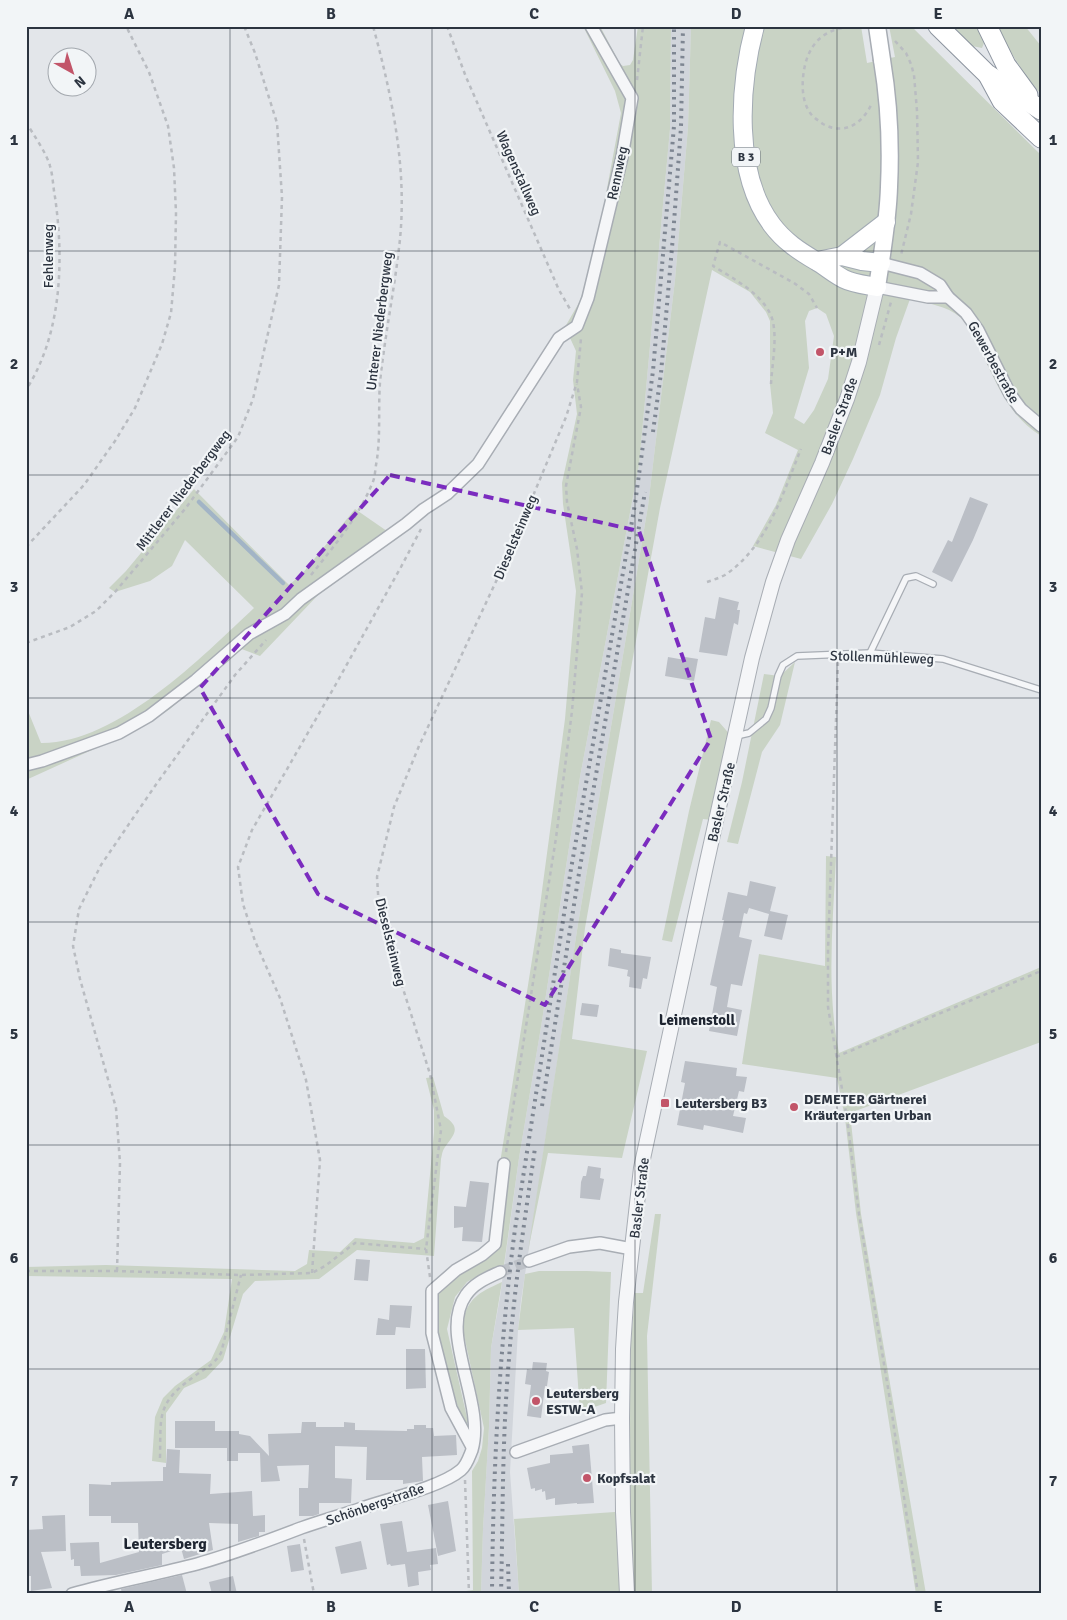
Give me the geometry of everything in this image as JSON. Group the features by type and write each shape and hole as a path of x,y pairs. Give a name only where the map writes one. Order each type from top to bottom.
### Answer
{"highway":[{"path":"938,26 987,74 1041,110"},
{"path":"987,26 1006,65 1023,90 1041,110"},
{"path":"987,74 1002,100 1041,138"}],"main road":[{"name":"B 3","path":"755,26 748,50 742,126 752,185 772,225 797,250 817,261"},
{"name":"Basler Straße","path":"877,26 888,122 889,154 886,222 877,287"},
{"path":"842,256 886,222"},
{"path":"817,261 842,256 881,263"},
{"path":"817,261 846,281 877,287"}],"street":[{"name":"Rennweg","path":"576,326 588,298 622,157 632,98 591,26"},
{"name":"Gewerbestraße","path":"881,263 920,273 940,285 948,297 966,313 978,330 1010,394 1021,409 1041,426"},
{"path":"877,287 928,297 948,297"},
{"name":"Basler Straße","path":"627,1594 623,1512 623,1349 626,1302 642,1162 752,658 773,582 788,540 822,463 847,399 859,362 877,287"},
{"path":"26,765 42,762 120,733 149,716 196,680 249,634 285,614 301,599 424,509 448,494 478,464 559,338 576,326"},
{"path":"472,1447 450,1408 432,1334 432,1291 456,1270 482,1255 495,1244 504,1164"},
{"path":"529,1261 569,1247 600,1243 632,1249"},
{"path":"461,1470 468,1462 474,1440 474,1422 472,1402 460,1352 456,1320 458,1309 466,1295 475,1285 500,1272"},
{"path":"516,1452 605,1420 622,1418"},
{"name":"Schönbergstraße","path":"72,1594 110,1583 197,1564 258,1545 302,1528 421,1489 445,1480 461,1470"}],"lane":[{"path":"870,653 906,578 916,576 934,584"},
{"name":"Stollenmühleweg","path":"736,737 749,733 766,719 783,665 797,656 870,653 943,659 1041,690"}],"path":[{"path":"26,547 84,485 115,441 135,408 162,344 171,313 175,267 176,213 174,168 168,126 149,72 126,26"},
{"name":"Mittlerer Niederbergweg","path":"26,643 70,627 96,611 115,592 185,509 238,437 253,400 279,285 282,198 277,123 255,53 244,26"},
{"name":"Unterer Niederbergweg","path":"301,599 307,580 354,518 363,502 373,482 379,448 379,392 383,350 400,238 401,195 400,150 387,77 373,26"},
{"name":"Wagenstallweg","path":"447,26 466,77 581,337 577,382"},
{"path":"637,78 644,26"},
{"path":"858,27 833,29 812,46 805,63 804,97 809,111 817,120 828,126 840,129 848,128 865,117 874,98"},
{"path":"894,39 906,53 914,75 918,162 911,214 898,267"},
{"name":"Fehlenweg","path":"26,122 50,165 57,214 59,255 58,298 50,336 37,373 26,390"},
{"path":"771,384 773,320 768,310 752,290 713,266 720,242 794,283 809,294 817,308"},
{"path":"504,1164 556,838 572,711 582,593 577,549 567,502 566,486 581,407 577,382"},
{"name":"Dieselsteinweg","path":"432,1291 426,1249 441,1130 430,1074 398,976 379,909 377,877 394,807 419,746 507,558 566,417 577,382"},
{"path":"707,582 724,575 746,556 754,546 778,506 801,449"},
{"path":"312,1273 320,1160 306,1080 280,998 252,932 243,904 238,867 252,830 289,768 401,567 423,524 424,509"},
{"path":"117,1272 120,1163 116,1108 80,979 73,946 79,909 101,865 157,784 235,675 271,634 285,614"},
{"path":"839,654 828,950 828,1007 847,1118 859,1214 890,1400 918,1594"},
{"path":"836,1057 1041,971"},
{"path":"26,1271 241,1275 312,1273 355,1243 426,1249"},
{"path":"160,1458 162,1413 165,1404 185,1383 214,1364 221,1353 241,1275"},
{"path":"461,1470 466,1484 469,1594"},
{"path":"302,1528 314,1594"}],"highlighted area":[{"path":"390,475 639,531 711,739 545,1005 318,894 200,688"}],"shaded area":[{"path":"671,26 691,26 688,127 675,280 648,506 578,924 521,1301 510,1472 519,1594 481,1594 491,1348 519,1158 580,777 639,465 670,129"}],"green space":[{"path":"583,26 600,26 620,64 623,66 630,65 633,60 638,26 671,26 670,129 639,465 580,777 519,1158 504,1265 486,1271 467,1282 455,1297 447,1329 468,1422 466,1426 463,1423 436,1340 436,1305 439,1294 447,1283 496,1248 500,1163 537,928 565,719 576,591 563,504 562,483 577,414 573,380 576,351 565,327 580,301 587,277 603,210 621,113 615,91"},
{"path":"691,26 861,26 867,63 895,57 889,26 911,26 1041,155 1041,436 1021,420 1013,410 993,377 973,334 964,321 955,313 943,308 910,299 896,338 880,395 832,504 801,559 753,546 776,505 798,450 765,433 773,413 770,384 770,321 766,312 750,292 712,270 660,508 585,928 572,1039 647,1051 622,1158 548,1153 528,1251 578,924 648,506 675,280 688,127","holes":["817,308 826,314 834,336 828,379 814,410 804,424 794,418 809,368 805,321 809,311"]},
{"path":"953,26 981,26 986,38 982,48 972,46"},
{"path":"995,26 1025,26 1041,46 1041,94 1028,80"},
{"path":"194,489 289,585 302,574 355,509 397,538 319,594 260,656 239,648 170,709 140,728 26,780 26,706 41,743 70,739 99,729 128,714 184,673 254,608 185,540 172,566 150,581 115,592 109,588 126,571"},
{"path":"795,662 780,725 762,752 738,844 727,842 742,782 764,674 780,676"},
{"path":"711,720 719,722 732,737 712,820 703,819 672,942 662,940 689,811"},
{"path":"826,856 836,857 832,931 832,980 835,1029 839,1053 1041,967 1041,1042 850,1113 861,1214 926,1594 916,1594 856,1213 845,1118 837,1078 742,1064 759,954 825,966"},
{"path":"433,1077 444,1116 450,1120 455,1128 453,1135 443,1150 441,1159 434,1256 357,1250 319,1279 255,1281 243,1294 223,1360 206,1378 184,1388 166,1413 166,1463 152,1461 155,1417 163,1398 175,1386 211,1360 224,1332 232,1279 26,1276 26,1267 106,1265 295,1271 307,1264 309,1250 340,1252 355,1238 414,1243 424,1238 434,1132 434,1110 426,1078"},
{"path":"655,1214 661,1214 647,1336 652,1594 519,1594 514,1519 629,1511 629,1365 635,1293 643,1293"},
{"path":"539,1271 611,1272 606,1403 580,1412 574,1328 518,1330 525,1274"},
{"path":"502,1282 491,1348 481,1594 466,1594 466,1591 473,1590 472,1471 478,1461 482,1448 484,1428 462,1326 467,1309 475,1298 480,1293"}],"building":[{"path":"970,497 988,504 952,582 932,572 948,540 952,542"},
{"path":"719,597 739,602 737,610 740,610 738,625 734,623 727,656 699,652 705,617 715,619"},
{"path":"668,657 685,660 685,657 698,659 694,681 665,676"},
{"path":"750,881 776,887 770,911 788,915 782,940 764,936 769,914 749,908 747,914 744,913 739,937 752,940 742,986 731,984 727,1007 742,1010 737,1036 709,1031 717,987 710,985 728,892 747,896"},
{"path":"610,948 621,950 621,953 651,957 647,979 643,978 641,989 629,987 630,977 627,976 628,970 608,966"},
{"path":"582,1003 599,1005 597,1017 580,1015"},
{"path":"685,1061 737,1068 736,1076 747,1077 744,1092 739,1091 733,1116 746,1118 743,1133 704,1125 703,1130 677,1125 685,1083 681,1082"},
{"path":"588,1166 601,1168 600,1178 604,1179 600,1200 580,1198 581,1182 583,1176 586,1176"},
{"path":"470,1181 489,1183 482,1242 462,1241 463,1227 454,1228 454,1206 466,1207"},
{"path":"356,1259 370,1260 368,1281 354,1280"},
{"path":"390,1305 412,1306 410,1328 396,1327 395,1335 376,1335 378,1318 389,1320"},
{"path":"406,1349 425,1349 426,1388 406,1389"},
{"name":"Leutersberg ESTW-A","path":"533,1362 547,1363 546,1371 549,1372 547,1386 545,1386 541,1418 527,1416 531,1385 525,1384 527,1369 532,1370"},
{"path":"175,1421 215,1421 215,1431 239,1431 239,1434 250,1436 269,1456 268,1434 301,1433 302,1422 316,1422 316,1427 344,1427 344,1422 355,1423 355,1430 407,1431 407,1429 414,1429 414,1425 426,1425 426,1428 433,1428 434,1436 456,1435 457,1455 422,1457 423,1481 403,1484 403,1480 366,1480 367,1447 335,1446 335,1478 352,1479 351,1503 319,1503 319,1514 299,1516 299,1488 308,1488 309,1465 277,1466 280,1481 261,1482 260,1453 238,1453 238,1461 227,1461 227,1448 175,1448"},
{"path":"589,1444 594,1503 555,1505 555,1498 546,1500 545,1491 542,1492 542,1489 535,1491 535,1488 531,1489 527,1468 550,1463 550,1455 573,1453 572,1446"},
{"path":"167,1449 180,1450 179,1473 211,1474 210,1494 252,1491 253,1516 265,1515 265,1532 259,1532 259,1536 238,1542 238,1524 209,1523 213,1550 184,1559 181,1548 162,1554 162,1565 116,1575 81,1576 80,1566 74,1566 74,1559 71,1560 70,1543 99,1542 100,1563 139,1552 138,1523 111,1523 111,1516 89,1516 89,1484 111,1485 111,1482 163,1481 163,1467 166,1467"},
{"path":"448,1501 456,1551 438,1556 428,1505"},
{"path":"65,1515 66,1551 41,1552 52,1588 31,1591 31,1576 26,1576 26,1530 43,1529 42,1516"},
{"path":"402,1521 407,1552 436,1548 438,1564 430,1565 431,1570 418,1572 419,1585 408,1587 405,1564 387,1565 380,1524"},
{"path":"361,1541 367,1569 341,1574 335,1547"},
{"path":"300,1544 304,1570 291,1572 287,1546"},
{"path":"182,1575 187,1594 122,1594 121,1589"},
{"path":"233,1576 237,1594 212,1594 209,1582"}],"waterway":[{"path":"199,502 283,583"}],"tunnel":[{"path":"500,1272 529,1261"}],"railway":[{"path":"492,1594 498,1411 509,1274 571,869 635,504 653,371 674,126 674,26"},
{"path":"653,432 661,373 673,236 681,127 683,26"},
{"path":"542,1106 580,867 645,492"},
{"path":"501,1594 504,1447 511,1332 535,1148"},
{"path":"508,1564 509,1594"}],"place":[{"name":"P+M","path":"820,352"},
{"name":"Leutersberg B3","path":"665,1103"},
{"name":"DEMETER Gärtnerei Kräutergarten Urban","path":"794,1107"},
{"name":"Leutersberg ESTW-A","path":"536,1401"},
{"name":"Kopfsalat","path":"587,1478"}],"district":[{"name":"Leimenstoll","path":"697,1020"},
{"name":"Leutersberg","path":"165,1543"}]}
